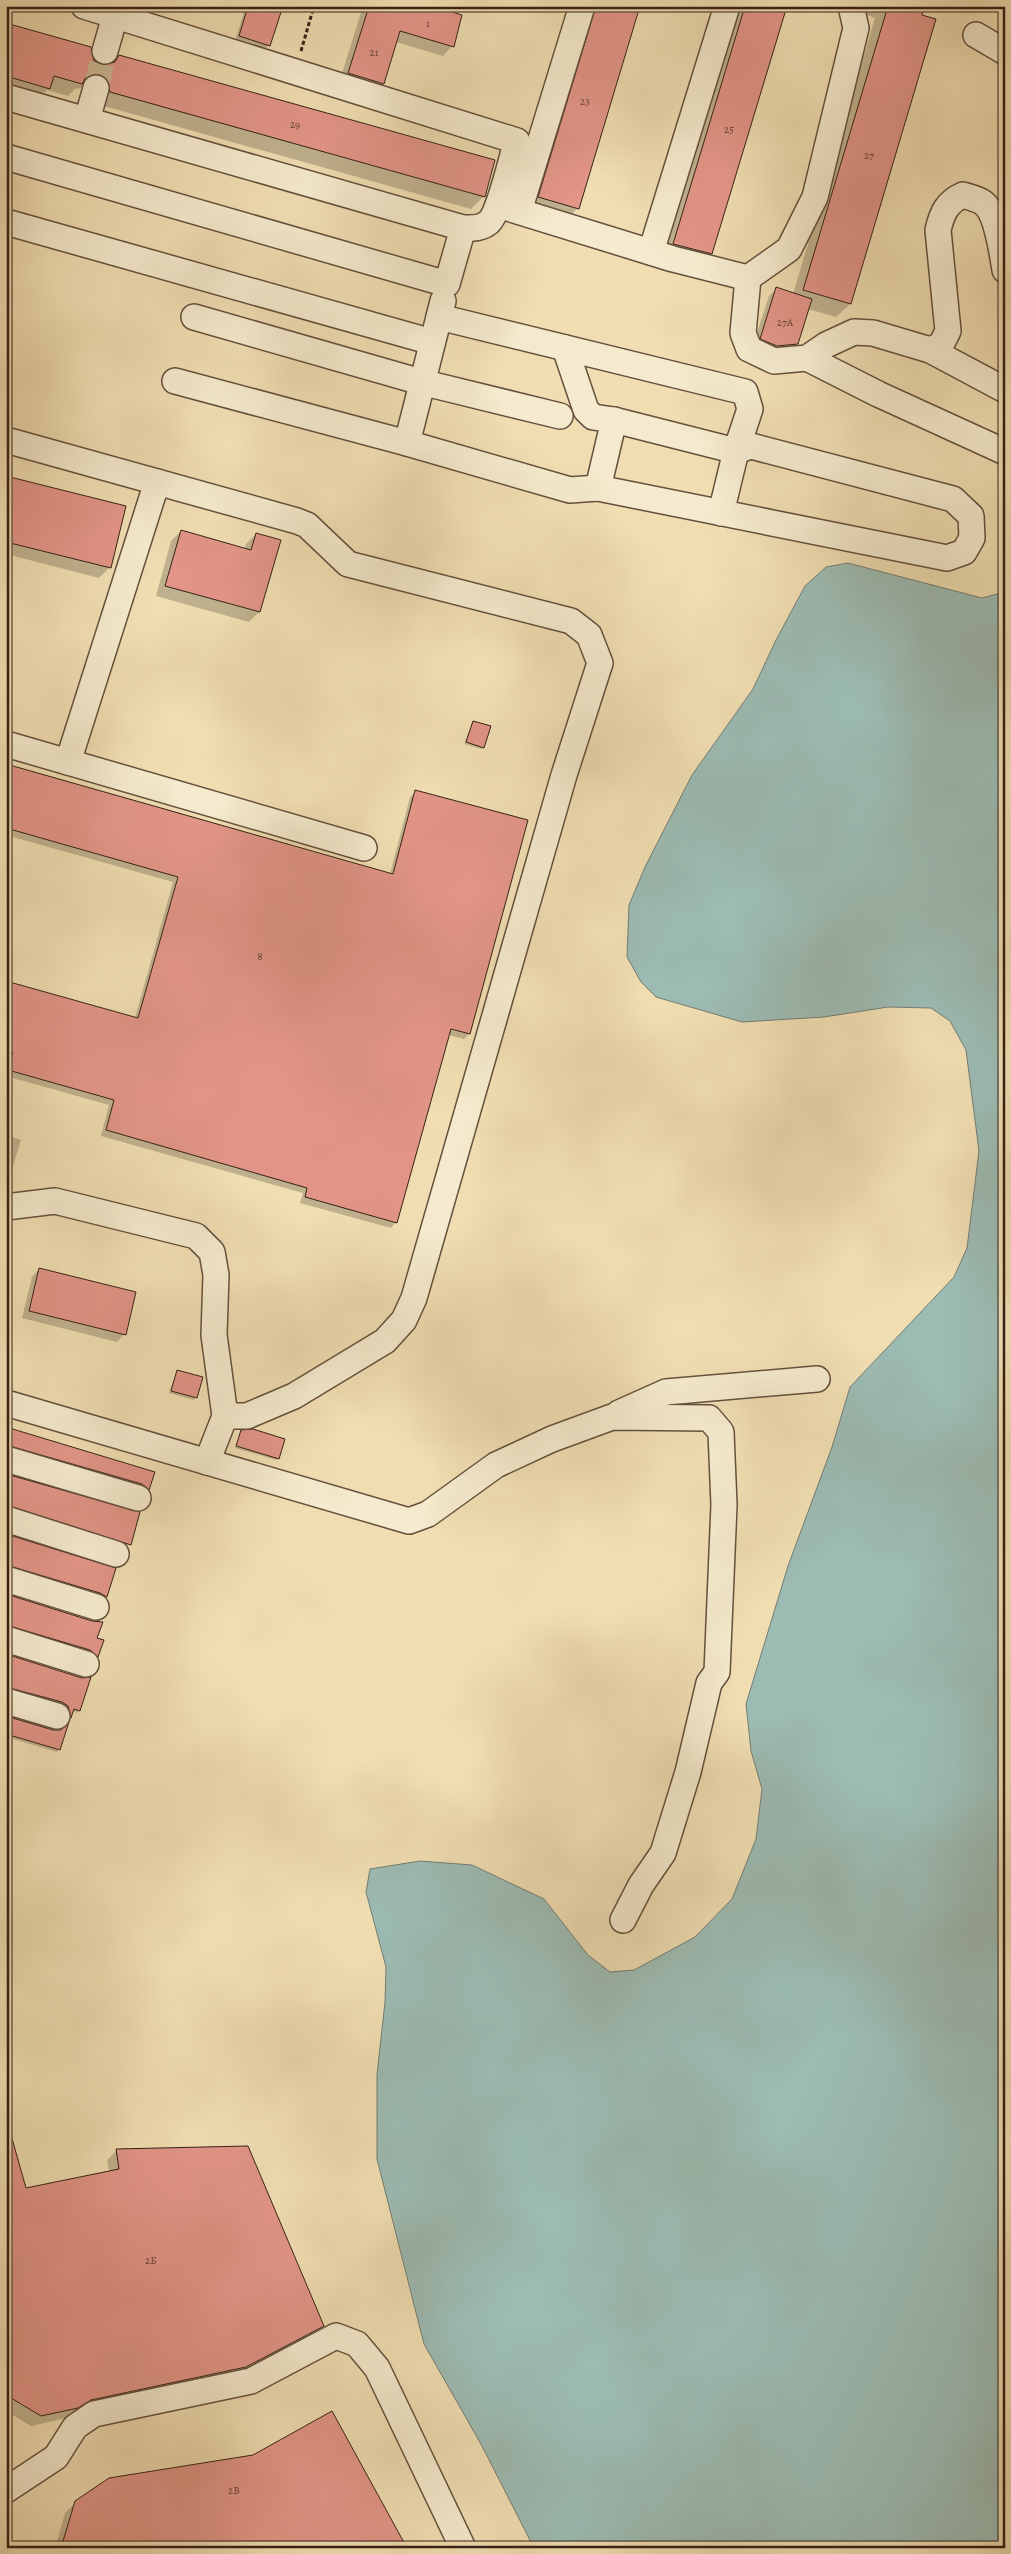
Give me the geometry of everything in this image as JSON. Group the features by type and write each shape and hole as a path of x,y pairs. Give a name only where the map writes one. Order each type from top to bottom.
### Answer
{"lane":[{"path":"84,6 517,141 508,208"},
{"path":"651,252 727,6"},
{"path":"851,6 856,28 815,197 789,249 748,278 743,333 749,349 774,361 807,358 826,345 854,332 873,333 930,350 1000,384"},
{"path":"6,96 462,228 479,228 508,208 577,8"},
{"path":"105,51 115,16"},
{"path":"976,35 1005,52"},
{"path":"86,120 96,88"},
{"path":"6,157 447,284"},
{"path":"930,350 941,346 948,331 938,230 941,217 953,199 963,195 983,202 990,210 1005,270"},
{"path":"508,208 651,252 748,278"},
{"path":"6,222 432,342"},
{"path":"407,442 462,228"},
{"path":"439,316 745,392 750,409 736,451 721,513"},
{"path":"194,317 421,382 560,416"},
{"path":"175,381 407,442 570,490 598,488 947,558 964,552 972,538 971,516 953,499 751,446 736,451 614,420 593,417 586,410 566,348"},
{"path":"807,358 878,394 1005,452"},
{"path":"598,488 614,420"},
{"path":"6,440 298,521 307,525 348,564 571,621 589,635 600,663 564,775 414,1298 404,1320 385,1341 294,1396 247,1416 225,1416"},
{"path":"68,762 157,482"},
{"path":"6,744 364,848"},
{"path":"6,1207 55,1201 196,1236 212,1252 216,1275 214,1335 225,1416 206,1462"},
{"path":"6,1403 409,1521 428,1514 496,1465 552,1439 612,1416 666,1392 817,1379"},
{"path":"612,1416 709,1418 721,1432 724,1505 717,1672 709,1683 683,1790 663,1853 641,1885 622,1920"},
{"path":"6,1459 138,1498"},
{"path":"6,1519 116,1554"},
{"path":"6,1579 96,1607"},
{"path":"6,1639 86,1664"},
{"path":"6,1701 57,1716"},
{"path":"6,2490 56,2456 75,2427 94,2414 251,2380 336,2336 357,2344 377,2368 464,2548"}],"path":[{"path":"295,71 314,6"}],"water":[{"path":"848,563 982,598 1005,592 1005,2548 534,2548 482,2446 424,2344 377,2159 377,2075 385,2002 386,1967 366,1892 370,1869 420,1861 472,1865 544,1899 588,1955 610,1972 634,1970 695,1937 732,1899 756,1839 762,1789 751,1751 746,1704 788,1566 832,1447 850,1387 954,1277 967,1248 979,1151 966,1050 950,1021 931,1008 888,1007 824,1017 742,1022 656,997 641,982 627,957 629,905 645,867 692,775 753,689 776,640 805,586 826,567"}],"building":[{"path":"248,6 283,6 270,46 239,36"},
{"path":"369,6 432,6 462,15 454,47 400,31 384,84 348,73"},
{"path":"596,6 640,6 579,209 538,197"},
{"path":"745,6 787,6 712,254 673,244"},
{"path":"888,6 924,6 922,15 936,19 851,304 803,290"},
{"path":"6,23 91,47 94,61 102,65 115,62 119,55 495,160 485,197 110,92 107,78 99,74 86,77 82,84 54,76 50,89 6,76"},
{"path":"776,287 812,299 798,344 777,346 760,339"},
{"path":"6,476 126,506 111,568 6,542"},
{"path":"181,530 251,550 256,533 281,540 260,612 165,586"},
{"path":"473,721 491,726 484,748 466,742"},
{"path":"6,764 393,874 415,790 528,820 470,1034 451,1029 397,1223 305,1197 307,1188 106,1130 114,1100 8,1070 13,1052 6,1050 6,981 138,1018 178,877 6,828"},
{"path":"39,1268 136,1292 126,1335 29,1311"},
{"path":"177,1370 203,1377 197,1398 171,1391"},
{"path":"6,1427 155,1472 149,1490 142,1484 6,1445"},
{"path":"253,1429 285,1439 279,1459 236,1446 241,1430"},
{"path":"6,1474 140,1512 131,1545 6,1505"},
{"path":"6,1534 116,1568 107,1597 100,1593 6,1565"},
{"path":"6,1594 92,1621 103,1622 97,1638 104,1640 98,1657 90,1650 6,1625"},
{"path":"6,1654 82,1678 91,1677 80,1711 74,1709 71,1718 68,1706 62,1702 6,1687"},
{"path":"6,1716 53,1730 61,1730 69,1722 60,1750 6,1734"},
{"path":"11,2135 26,2188 119,2169 116,2149 248,2146 324,2326 246,2367 91,2400 78,2408 41,2416 6,2395 6,2136"},
{"path":"332,2411 407,2548 61,2548 75,2501 109,2478 253,2455"}],"tunnel":[{"path":"96,88 105,51"}]}
